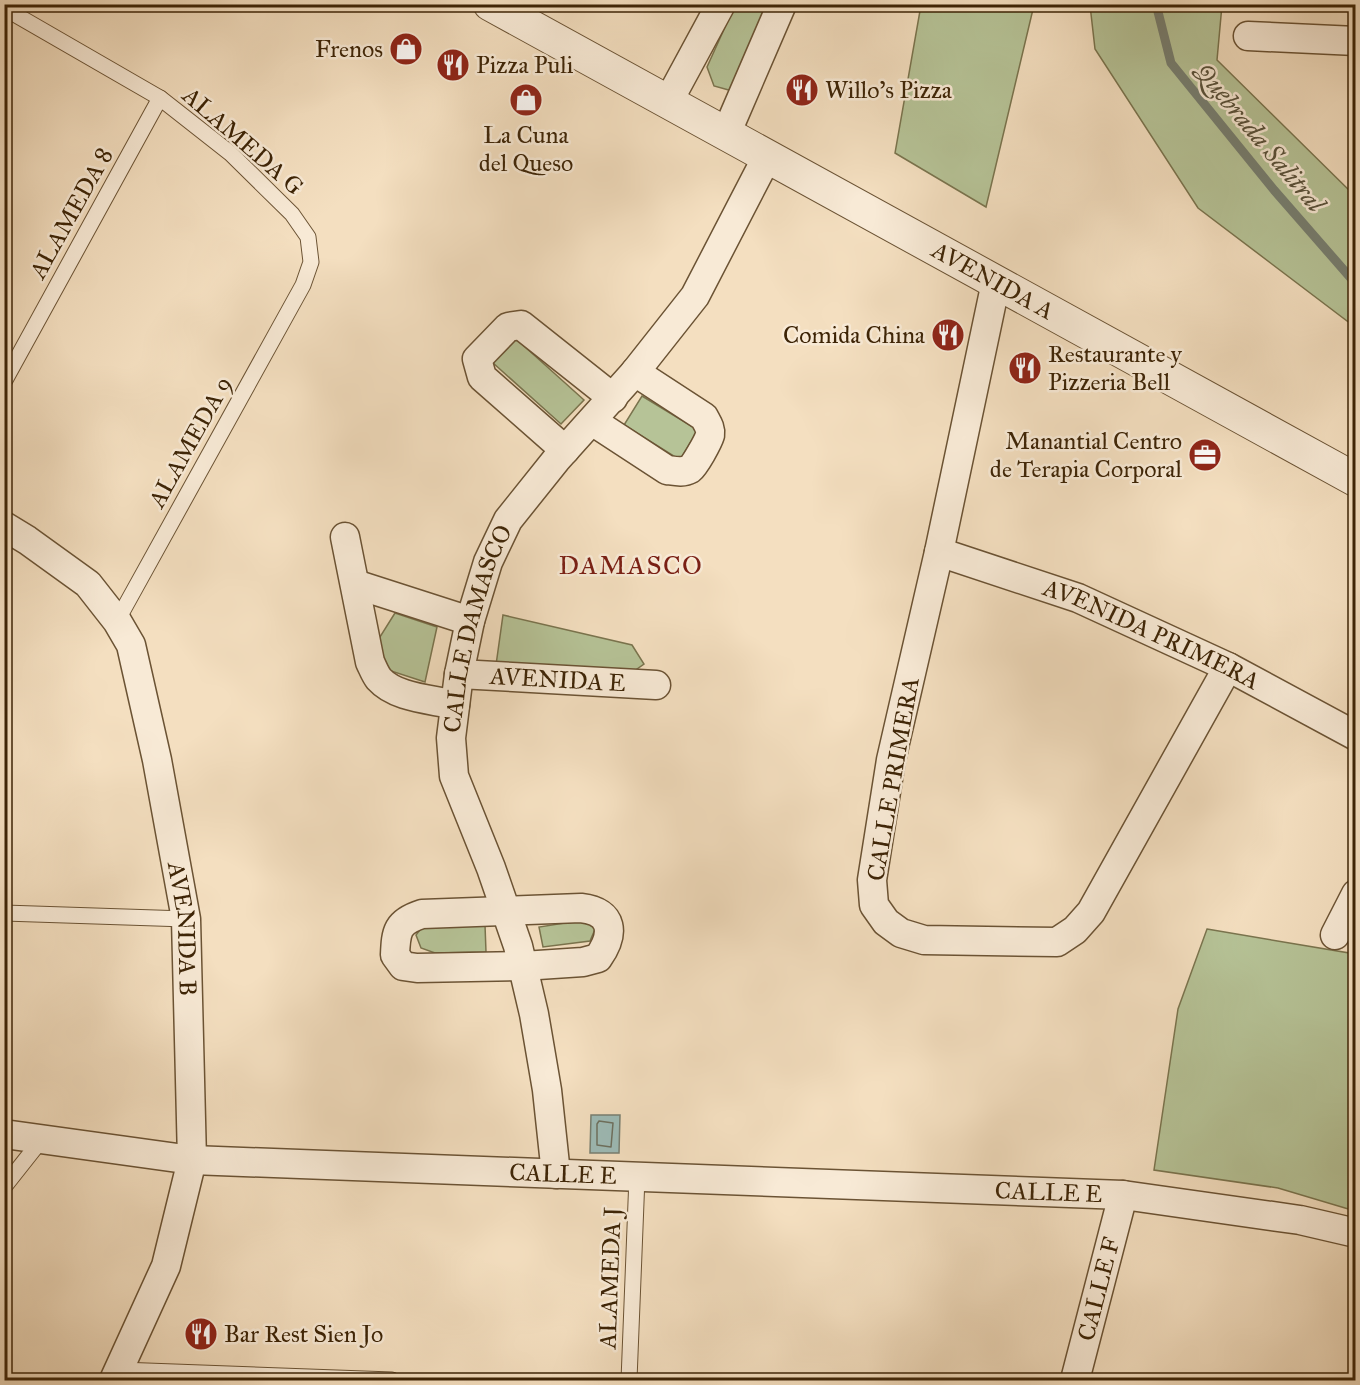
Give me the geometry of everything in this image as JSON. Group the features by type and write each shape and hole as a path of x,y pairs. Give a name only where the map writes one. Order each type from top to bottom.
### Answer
{"street":[{"name":"AVENIDA A","path":"490,4 1356,480"},
{"path":"668,102 721,4"},
{"path":"726,134 782,4"},
{"path":"1248,36 1356,41"},
{"name":"CALLE DAMASCO","path":"556,1174 547,1089 523,966 491,868 454,776 451,738 459,674 470,621 488,562 508,520 565,450 635,372 695,296 767,157"},
{"name":"CALLE PRIMERA","path":"996,282 939,552 891,760 872,880 873,905 886,922 901,933 924,940 1057,942 1075,930 1091,912 1228,667"},
{"path":"565,450 482,377 477,359 508,327 521,325 613,398"},
{"path":"592,421 667,470 678,472 689,470 695,464 710,435 709,425 704,417 635,372"},
{"name":"AVENIDA B","path":"4,526 88,584 117,621 130,645 157,760 186,920 192,1160 166,1266 117,1375"},
{"path":"345,537 370,662 377,677 398,692 455,705"},
{"name":"AVENIDA PRIMERA","path":"939,552 1078,598 1228,667 1356,736"},
{"path":"355,584 470,621"},
{"name":"AVENIDA E","path":"459,674 656,685"},
{"path":"1335,935 1356,894"},
{"path":"581,908 594,910 603,915 609,924 606,948 598,958 583,962 523,966 417,968 403,966 395,956 398,929 407,918 422,914 506,911 581,908"},
{"name":"CALLE E","path":"4,1134 192,1160 1123,1195 1300,1220 1356,1233"},
{"name":"CALLE F","path":"1075,1380 1123,1195"}],"lane":[{"name":"ALAMEDA G","path":"4,8 160,98 230,153 292,214 308,237 311,262 303,285"},
{"name":"ALAMEDA 8","path":"4,382 160,98"},
{"name":"ALAMEDA 9","path":"117,621 303,285"},
{"path":"4,913 186,920"},
{"path":"4,1187 42,1139"},
{"name":"ALAMEDA J","path":"629,1380 637,1177"},
{"path":"117,1375 392,1380"}],"green space":[{"path":"735,5 776,5 736,92 714,86 707,67"},
{"path":"921,5 1034,5 986,207 895,153"},
{"path":"1090,5 1222,5 1217,60 1355,196 1355,327 1198,208 1095,49"},
{"path":"514,337 584,400 561,424 492,362"},
{"path":"642,396 698,430 680,460 624,425"},
{"path":"395,613 437,627 425,682 388,670 378,640"},
{"path":"503,615 632,645 644,664 627,676 496,665"},
{"path":"590,919 596,927 590,941 543,947 539,927"},
{"path":"485,925 486,952 435,953 421,948 416,935 422,927"},
{"path":"1207,929 1355,954 1355,1211 1278,1188 1154,1170 1178,1009"}],"water":[{"path":"591,1115 620,1115 619,1153 590,1153"}],"waterway":[{"name":"Quebrada Salitral","path":"1156,4 1171,63 1274,190 1356,284"}],"place":[{"name":"Frenos","path":"406,49"},
{"name":"Pizza Puli","path":"453,65"},
{"name":"Willo's Pizza","path":"802,90"},
{"name":"La Cuna del Queso","path":"526,100"},
{"name":"Comida China","path":"948,335"},
{"name":"Restaurante y Pizzeria Bell","path":"1025,368"},
{"name":"Manantial Centro de Terapia Corporal","path":"1205,455"},
{"name":"Bar Rest Sien Jo","path":"201,1334"}],"district":[{"name":"DAMASCO","path":"631,565"}]}
